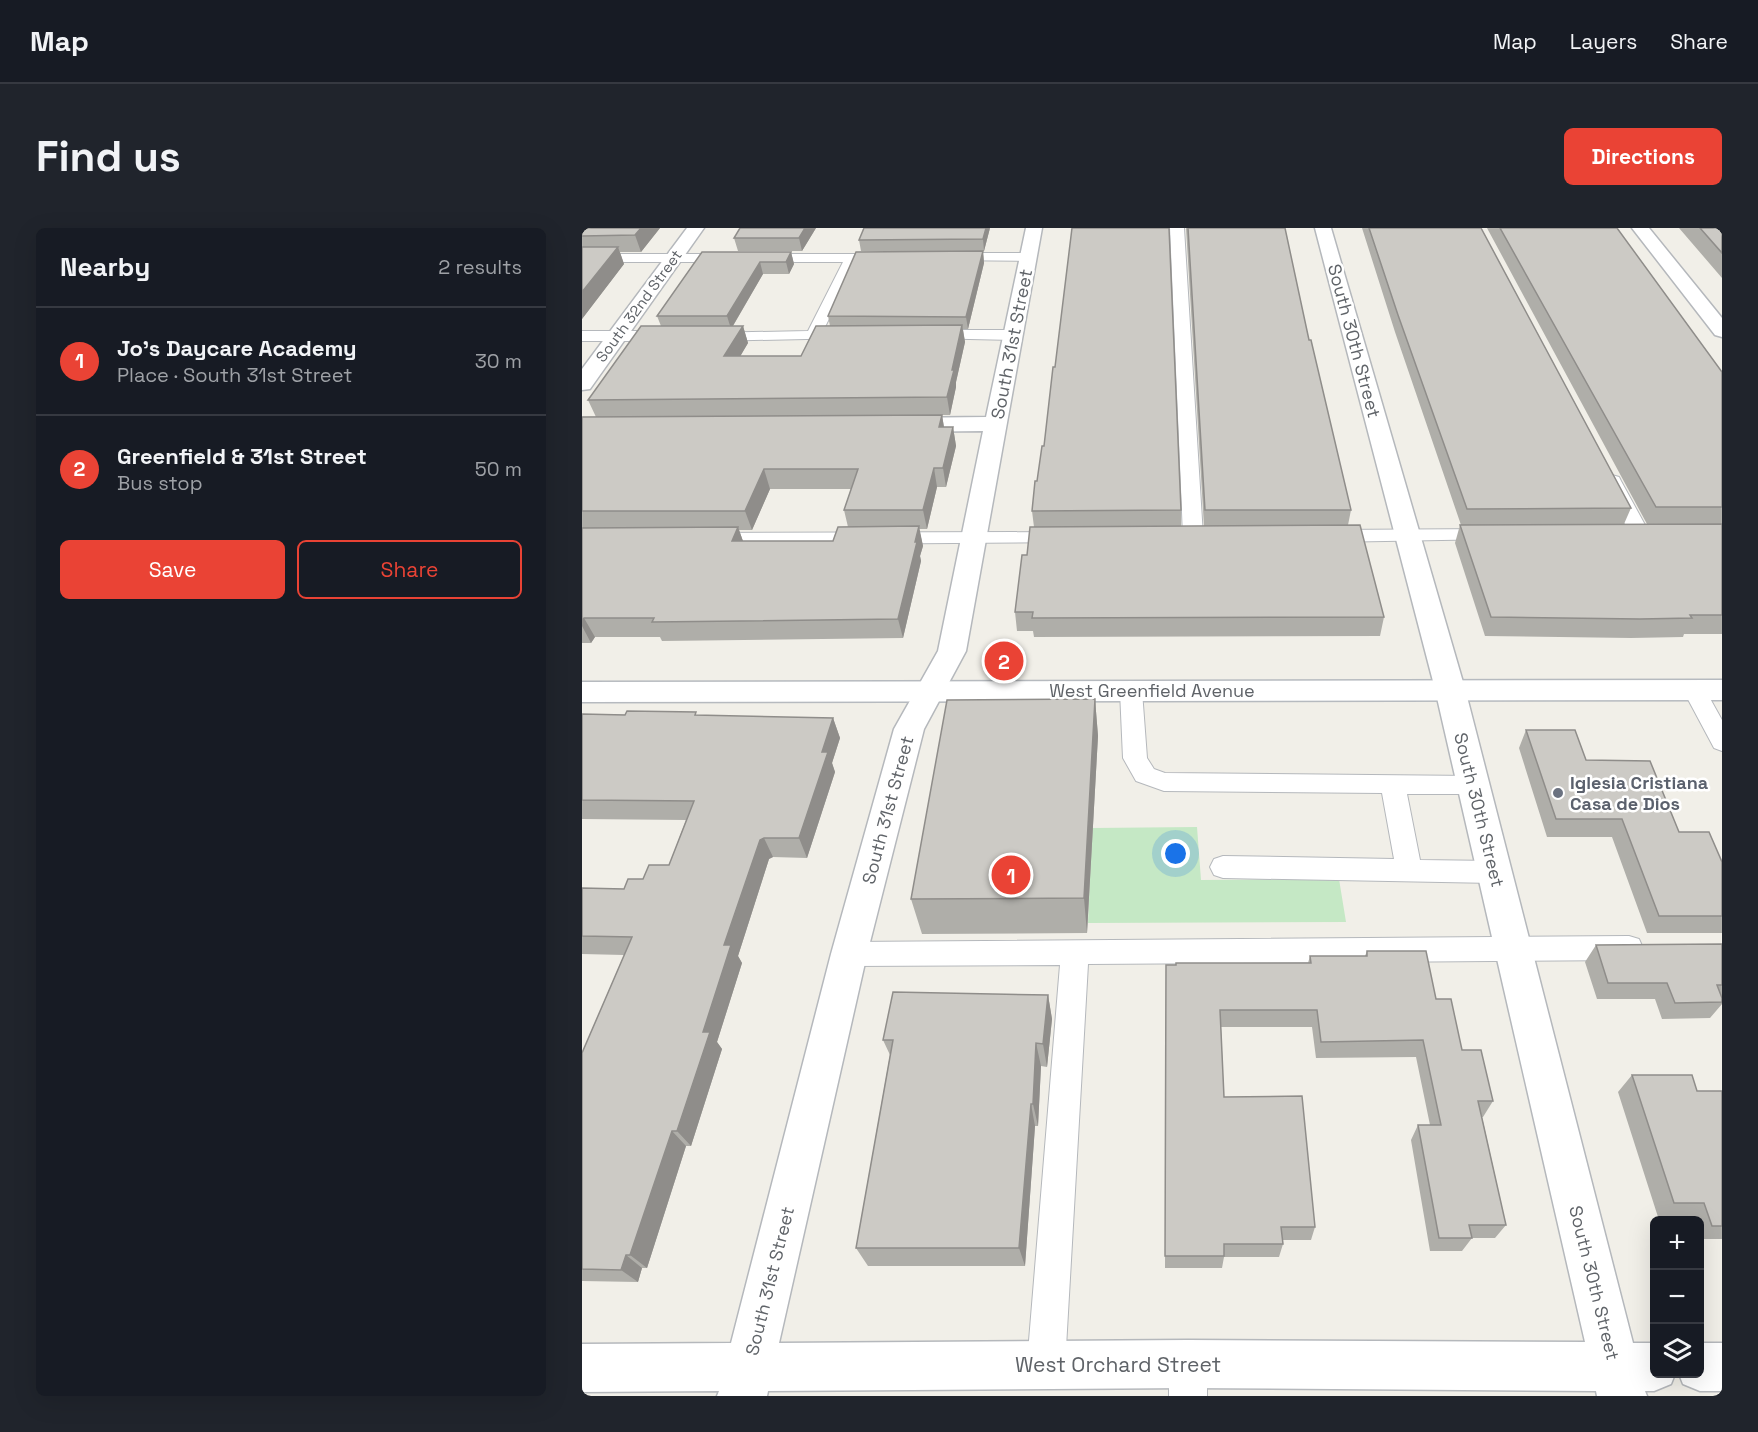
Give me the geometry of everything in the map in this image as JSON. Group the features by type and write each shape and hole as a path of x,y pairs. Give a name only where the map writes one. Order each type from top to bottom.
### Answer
{"street":[{"name":"South 32nd Street","path":"582,384 696,228"},
{"name":"South 31st Street","path":"745,1382 849,954 909,729 952,651 1034,228"},
{"name":"South 30th Street","path":"1323,228 1450,689 1513,948 1631,1377"},
{"path":"1640,228 1722,331"},
{"path":"874,425 996,424"},
{"name":"West Greenfield Avenue","path":"582,692 1708,690"},
{"name":"West Orchard Street","path":"582,1368 745,1382 1046,1365 1188,1380 1631,1377"},
{"path":"1704,1367 1722,1367"}],"lane":[{"path":"1177,228 1193,536"},
{"path":"935,258 1029,257"},
{"path":"582,258 900,258"},
{"path":"813,335 852,258"},
{"path":"582,336 860,335"},
{"path":"918,335 1014,335"},
{"path":"1607,471 1640,534"},
{"path":"1617,534 1664,534"},
{"path":"1306,536 1511,535"},
{"path":"1170,537 1216,536"},
{"path":"687,539 1077,538"},
{"path":"1708,690 1722,742"},
{"path":"1131,691 1135,758 1145,775 1164,782 1473,785"},
{"path":"1393,784 1408,870"},
{"path":"1223,867 1494,872"},
{"path":"849,954 1651,947"},
{"path":"1046,1365 1075,952"}],"green space":[{"path":"1197,827 1201,880 1339,879 1346,922 1088,923 1092,828"}],"building":[{"path":"582,228 641,228 635,235 582,236"},
{"path":"740,228 805,228 799,238 734,238"},
{"path":"864,228 986,228 983,239 859,240"},
{"path":"1072,228 1169,228 1181,510 1032,511 1035,481 1037,481 1042,446 1044,446"},
{"path":"1188,228 1285,228 1309,340 1311,340 1351,510 1205,510"},
{"path":"1369,228 1481,228 1631,508 1467,509"},
{"path":"1500,228 1617,228 1722,372 1722,507 1656,507"},
{"path":"1700,228 1722,228 1722,253"},
{"path":"582,247 618,247 582,292"},
{"path":"983,251 966,317 828,316 856,252"},
{"path":"702,252 791,252 786,262 760,262 727,316 657,316"},
{"path":"962,325 947,397 588,400 641,326 743,326 724,356 801,356 816,326"},
{"path":"942,415 939,427 953,427 943,468 934,468 923,510 844,510 858,469 764,469 745,511 582,511 582,417"},
{"path":"1722,524 1722,615 1640,619 1491,617 1460,525"},
{"path":"1360,525 1384,617 1032,618 1033,612 1015,612 1022,555 1027,555 1030,527"},
{"path":"919,526 898,619 652,622 654,618 584,618 582,621 582,528 738,527 732,541 833,541 838,527"},
{"path":"1095,699 1084,898 911,899 947,700"},
{"path":"627,711 833,718 822,752 828,752 799,838 760,840 724,945 731,945 703,1032 710,1032 677,1131 672,1131 630,1255 626,1255 621,1270 582,1269 582,1053 632,937 582,936 582,888 624,889 628,879 643,879 649,865 669,865 694,801 582,800 582,714 625,715"},
{"path":"1526,730 1575,730 1586,760 1650,761 1679,832 1709,832 1722,862 1722,916 1659,916 1622,819 1556,819"},
{"path":"1722,944 1722,985 1717,985 1722,1002 1675,1003 1667,983 1608,983 1596,945"},
{"path":"1367,951 1426,951 1436,999 1451,999 1462,1050 1481,1050 1493,1101 1478,1101 1506,1225 1469,1225 1472,1238 1439,1238 1418,1125 1441,1125 1423,1040 1321,1042 1317,1010 1220,1010 1224,1097 1302,1096 1315,1227 1281,1227 1283,1244 1224,1244 1224,1256 1165,1256 1166,965 1176,965 1176,963 1311,963 1310,956 1367,956"},
{"path":"893,992 1048,995 1043,1044 1036,1043 1033,1104 1031,1104 1019,1248 856,1248 893,1040 883,1040"},
{"path":"1632,1075 1692,1075 1697,1091 1722,1091 1722,1226 1712,1226 1704,1203 1674,1203"}],"place":[{"name":"Greenfield & 31st Street","path":"1004,661"},
{"name":"Iglesia Cristiana Casa de Dios","path":"1558,793"},
{"name":"Jo's Daycare Academy","path":"1011,875"}]}
